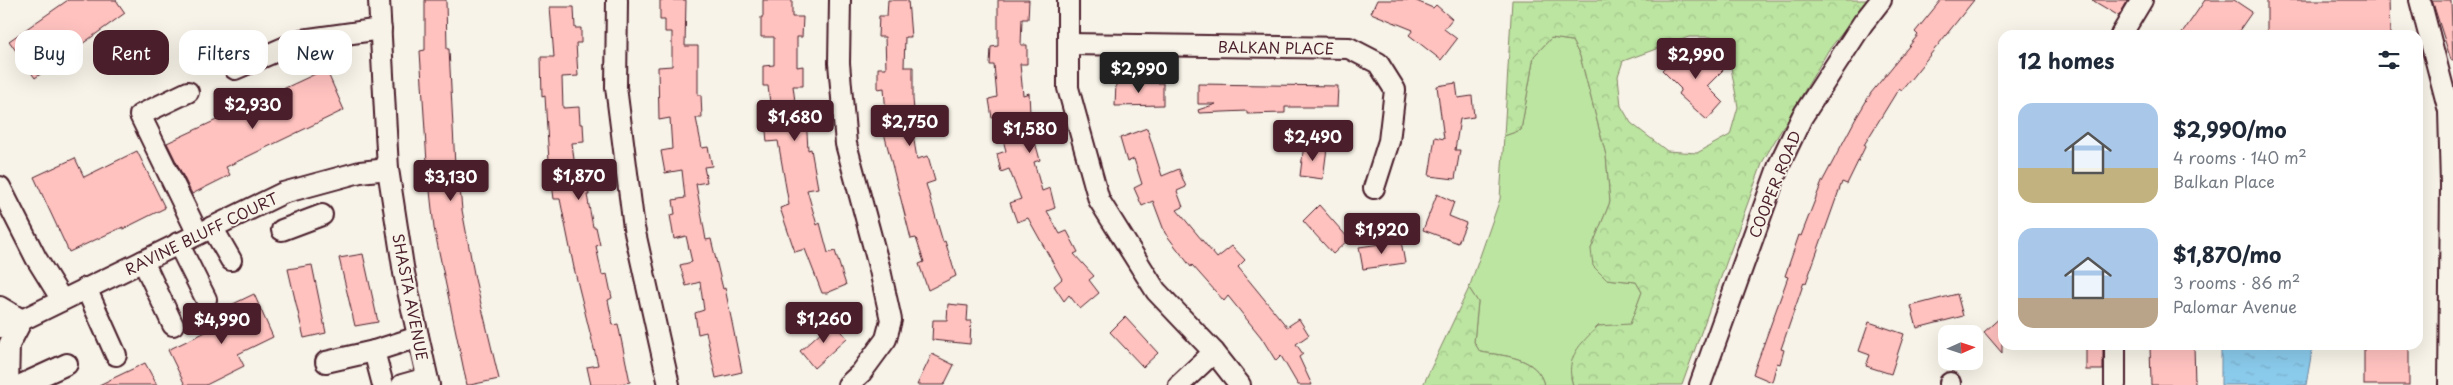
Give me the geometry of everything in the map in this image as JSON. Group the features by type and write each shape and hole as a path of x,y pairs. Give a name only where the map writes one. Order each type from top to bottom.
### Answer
{"street":[{"name":"SHASTA AVENUE","path":"380,0 388,168 404,274 428,381"},
{"path":"616,0 616,87 634,228 669,385"},
{"path":"840,0 839,63 846,144 880,270 891,320 886,339 861,373 848,385"},
{"path":"1068,0 1068,88 1099,200 1156,291 1214,352 1240,385"},
{"name":"COOPER ROAD","path":"1700,385 1779,165 1802,117 1863,23 1881,0"},
{"path":"2124,30 2142,0"},
{"path":"2420,0 2449,111 2451,185 2449,385"},
{"path":"268,55 302,40 382,29"},
{"name":"BALKAN PLACE","path":"1068,44 1349,48 1378,63 1395,90 1389,141 1374,188"},
{"path":"188,92 140,115 205,230 231,260"},
{"name":"RAVINE BLUFF COURT","path":"0,327 22,320 205,230 292,191 360,172 388,168"},
{"path":"0,187 36,258 62,300"},
{"path":"292,191 303,220"},
{"path":"282,230 303,220 322,215"},
{"path":"178,243 206,299"},
{"path":"143,261 173,325"},
{"path":"86,288 116,355"},
{"path":"0,306 22,320 9,345 8,385"},
{"path":"326,362 374,351 418,337"},
{"path":"2115,350 2115,385"},
{"path":"374,351 383,385"},
{"path":"1179,385 1214,352"},
{"path":"21,385 67,364"},
{"path":"402,385 428,381"}],"green space":[{"path":"1512,0 1868,0 1828,51 1763,161 1682,385 1573,385 1571,375 1572,359 1580,345 1598,326 1630,324 1642,292 1636,282 1606,279 1593,266 1591,249 1610,202 1606,155 1580,56 1572,41 1551,38 1534,56 1521,130 1504,136","holes":["1689,37 1711,37 1728,51 1738,107 1730,135 1697,153 1667,151 1631,123 1621,106 1618,76 1623,61"]},
{"path":"1551,38 1572,41 1580,56 1606,155 1610,202 1591,249 1606,279 1636,282 1642,292 1630,325 1598,326 1571,378 1573,385 1544,385 1535,368 1527,363 1519,359 1480,352 1474,342 1478,302 1469,288 1500,199 1504,136 1521,130 1534,56"},
{"path":"1469,288 1478,302 1474,342 1480,352 1518,359 1527,363 1540,375 1544,385 1423,385"}],"water":[{"path":"2221,350 2312,350 2306,385 2221,385"}],"building":[{"path":"68,0 116,0 125,13 101,30 93,30 93,36 83,43 83,30 25,30"},
{"path":"425,0 446,0 447,49 449,49 455,166 458,166 462,210 475,279 499,379 470,385 467,385 434,228 427,163 420,51 425,50"},
{"path":"660,0 686,0 685,46 698,46 698,95 701,95 702,118 696,118 702,148 708,147 712,166 704,167 707,182 696,184 706,240 711,239 723,289 725,288 742,372 716,378 706,332 698,334 695,313 704,310 700,282 686,286 680,265 692,262 686,236 674,239 670,215 675,214 673,200 685,198 682,170 665,173 661,151 672,149 670,118 659,120 658,67 672,66 672,32 665,32 665,20 660,20"},
{"path":"763,0 792,0 792,17 803,17 802,37 797,37 797,67 803,66 803,86 793,86 797,117 806,116 808,150 811,149 818,188 807,190 817,225 820,223 828,253 835,251 846,285 827,293 822,293 805,249 795,252 780,208 789,205 778,141 767,142 765,121 772,120 768,86 763,86 763,66 774,65 774,37 761,37"},
{"path":"888,0 908,0 911,37 905,37 904,67 913,67 915,121 911,122 917,159 928,156 935,181 926,184 943,242 945,241 956,276 928,290 919,264 924,262 916,238 911,239 884,133 882,115 886,114 884,88 878,89 878,68 886,68 885,37 878,37 879,16 887,16"},
{"path":"998,0 1029,0 1028,19 1022,19 1021,45 1027,45 1027,64 1020,64 1023,95 1029,93 1030,113 1023,114 1030,145 1035,142 1040,160 1034,162 1042,191 1050,188 1055,208 1047,211 1060,234 1067,231 1078,252 1074,254 1094,276 1089,280 1099,293 1080,309 1069,295 1064,301 1054,286 1062,279 1028,218 1017,222 1010,203 1021,199 1009,169 1001,172 997,154 1006,151 997,117 992,118 989,99 997,97 994,65 990,65 991,47 998,46"},
{"path":"1377,0 1414,0 1433,8 1436,5 1452,19 1444,29 1457,39 1441,60 1409,35 1413,30 1371,13"},
{"path":"1941,0 1974,0 1902,90 1899,88 1864,145 1866,145 1847,184 1842,182 1806,283 1804,282 1781,349 1784,350 1780,364 1777,363 1772,382 1753,374 1788,277 1785,276 1799,235 1801,236 1822,182 1871,93 1918,35 1915,32"},
{"path":"2092,0 2128,0 2119,16"},
{"path":"2205,0 2234,0 2252,12 2239,30 2184,30"},
{"path":"2267,0 2389,0 2390,30 2267,30"},
{"path":"2432,0 2451,0 2453,60 2451,60"},
{"path":"550,7 574,7 575,28 581,28 581,43 576,43 578,76 562,77 563,108 579,107 580,124 583,124 584,142 572,143 576,176 587,175 589,195 587,195 593,227 596,227 600,245 596,246 602,275 607,274 612,298 608,300 613,325 618,324 630,382 615,385 591,385 587,367 598,365 574,268 560,199 554,199 549,161 545,96 542,97 541,57 554,57"},
{"path":"15,37 15,50 9,41"},
{"path":"1689,44 1702,59 1710,53 1725,68 1707,86 1723,102 1707,120 1678,94 1681,89 1662,70"},
{"path":"313,75 329,75 344,110 226,167 230,175 192,194 167,143"},
{"path":"1116,83 1163,83 1163,105 1115,106"},
{"path":"1456,83 1458,98 1472,96 1474,117 1460,119 1455,150 1460,150 1455,179 1429,176 1435,137 1444,139 1437,86"},
{"path":"1198,84 1338,86 1337,107 1285,107 1285,113 1247,114 1247,111 1199,113 1198,110 1216,104 1198,104"},
{"path":"1147,128 1162,176 1179,169 1186,187 1177,191 1183,207 1177,210 1217,258 1232,246 1245,260 1238,267 1287,327 1299,319 1309,335 1296,344 1303,354 1299,357 1312,385 1298,385 1281,356 1276,361 1261,337 1228,296 1224,301 1192,265 1191,267 1165,233 1153,201 1142,206 1134,188 1142,184 1134,159 1127,162 1120,138"},
{"path":"1304,144 1327,148 1323,179 1300,176"},
{"path":"137,151 165,208 123,229 123,227 69,252 34,177 75,158 84,177"},
{"path":"1437,194 1454,202 1449,216 1466,223 1458,243 1423,230"},
{"path":"1319,205 1349,239 1333,254 1303,221"},
{"path":"1401,241 1405,263 1363,269 1359,247"},
{"path":"363,254 378,322 355,326 339,258"},
{"path":"312,265 326,333 304,338 288,269"},
{"path":"254,294 273,337 238,354 244,366 206,385 185,385 168,350 237,317 231,305"},
{"path":"1957,294 1963,316 1917,328 1911,306"},
{"path":"948,304 968,306 967,321 971,321 970,344 932,340 933,320 947,320"},
{"path":"1125,317 1158,353 1143,367 1110,332"},
{"path":"1998,320 1998,348 1984,332"},
{"path":"833,321 847,338 814,368 800,351"},
{"path":"1869,322 1904,334 1891,374 1866,366 1870,355 1859,351"},
{"path":"2086,350 2103,350 2103,370 2086,370"},
{"path":"2150,350 2194,350 2195,385 2151,385"},
{"path":"2364,350 2409,350 2409,385 2364,385"},
{"path":"932,354 954,365 944,385 917,385"},
{"path":"145,363 157,385 99,385"}]}
